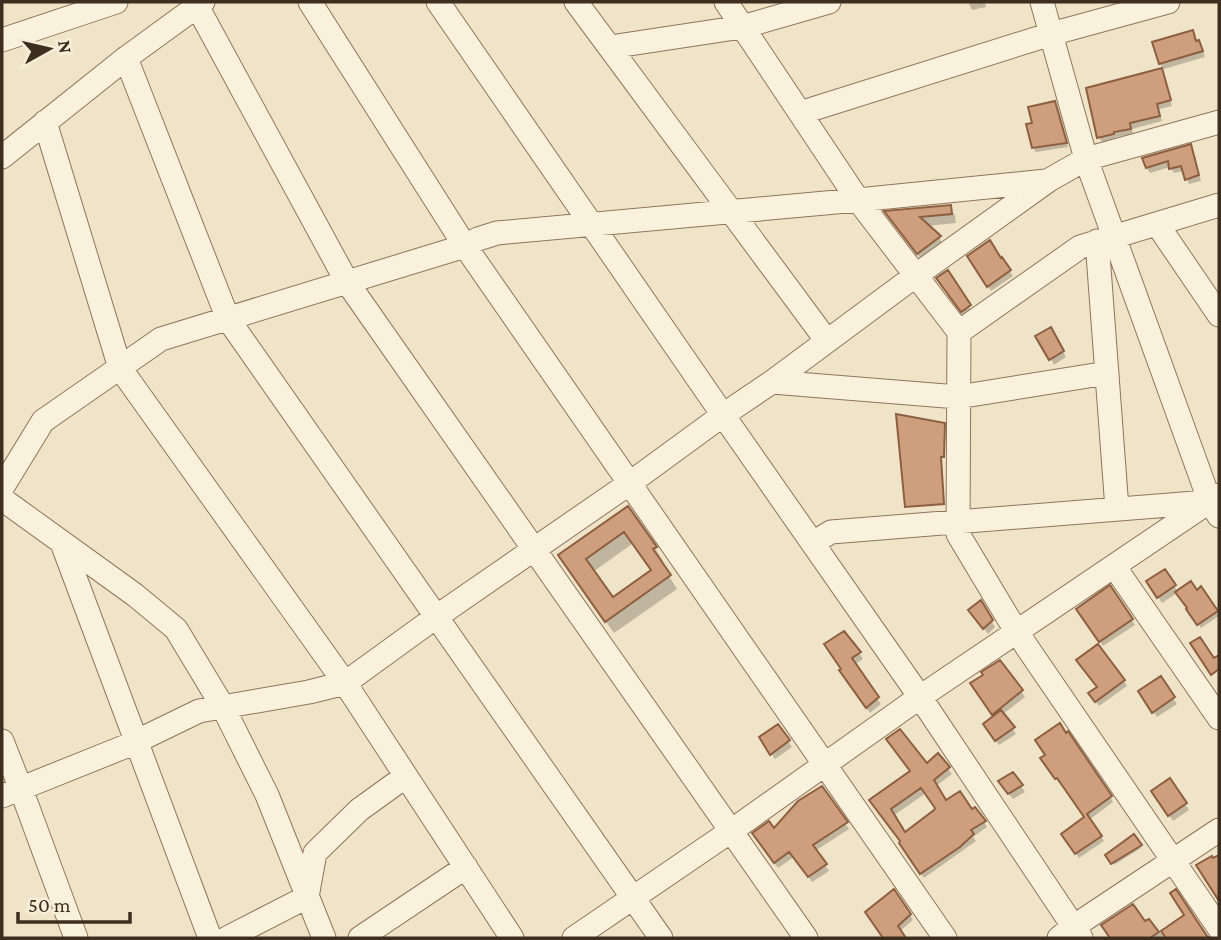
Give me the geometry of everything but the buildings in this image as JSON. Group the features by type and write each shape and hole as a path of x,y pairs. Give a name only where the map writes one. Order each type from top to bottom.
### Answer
{"street":[{"path":"2,40 116,2"},
{"path":"310,2 465,246 945,938"},
{"path":"438,2 920,696 1071,934 1219,830"},
{"path":"576,2 827,341"},
{"path":"726,2 858,200 959,332 958,534 1016,631 1219,928"},
{"path":"610,47 742,27 829,2"},
{"path":"1042,2 1086,159 1105,239 1216,504"},
{"path":"800,113 1051,34 1168,2"},
{"path":"2,157 126,58 200,4 347,282 806,938"},
{"path":"126,58 228,319 661,938"},
{"path":"45,122 120,368 345,683 512,938"},
{"path":"11,793 136,742 200,711 345,683 772,382 1049,180 1086,159 1219,122"},
{"path":"2,488 43,421 161,340 465,246 497,233 1049,180"},
{"path":"959,332 1080,247 1219,205"},
{"path":"1157,224 1219,314"},
{"path":"1105,239 1107,373 1117,509"},
{"path":"772,382 958,397 1107,373"},
{"path":"2,499 135,595 176,629 223,707 267,795 324,938"},
{"path":"813,543 831,532 1117,509 1216,504"},
{"path":"573,938 1016,631 1114,566 1216,504"},
{"path":"62,543 210,938"},
{"path":"1114,566 1219,718"},
{"path":"2,741 11,793 76,938"},
{"path":"307,897 316,853 359,810 406,776"},
{"path":"360,938 466,867"},
{"path":"227,938 307,897"}]}
